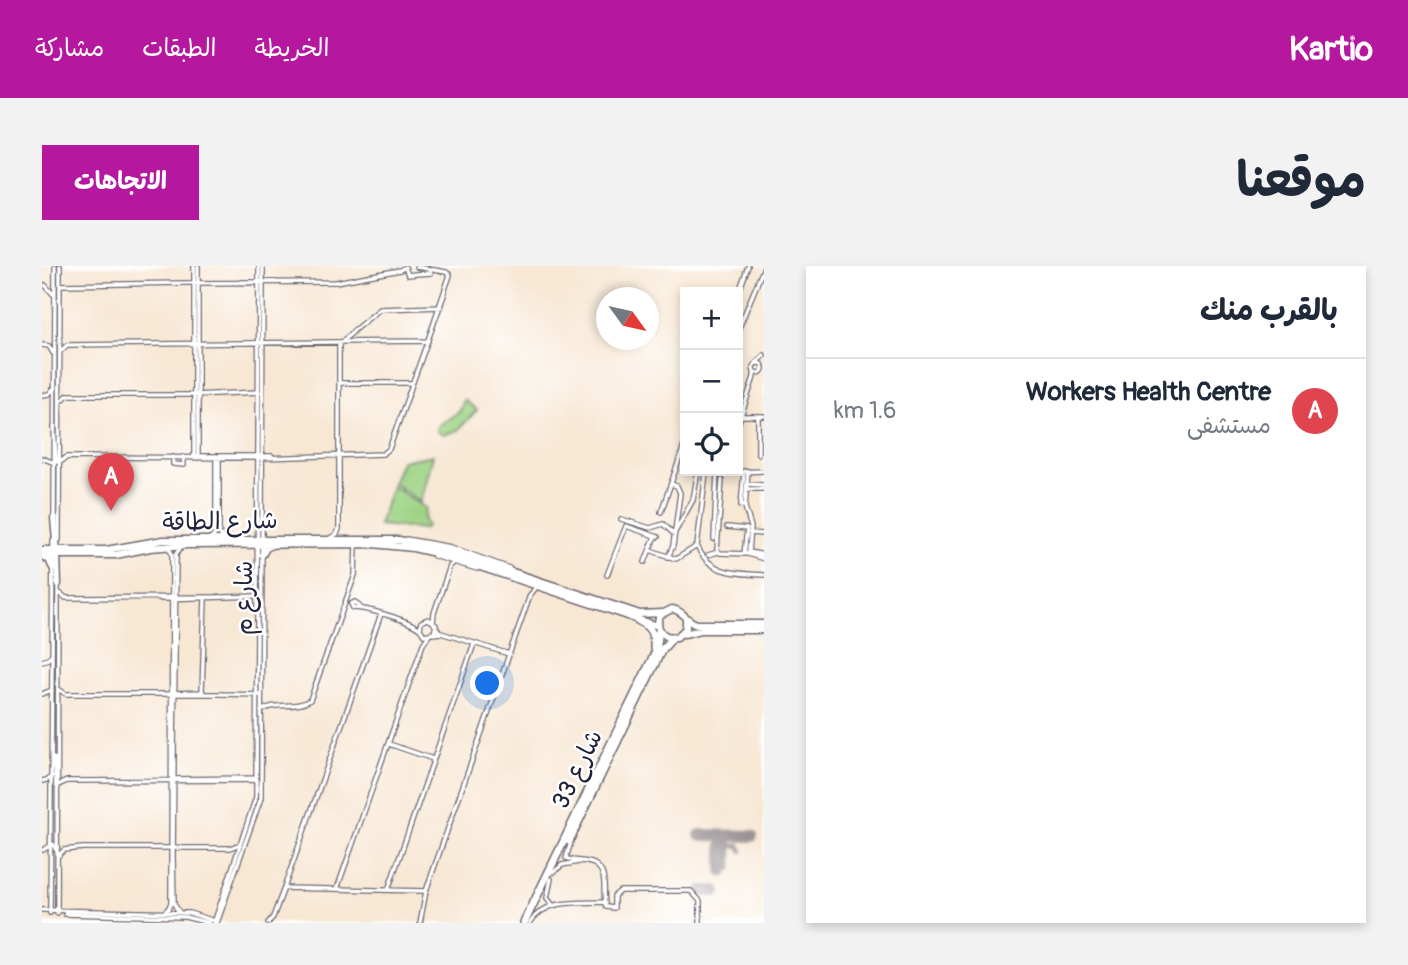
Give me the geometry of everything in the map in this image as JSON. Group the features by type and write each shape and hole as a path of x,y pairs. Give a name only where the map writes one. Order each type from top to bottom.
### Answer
{"highway":[{"path":"626,615 644,623 653,634 655,644 650,663"},
{"name":"شارع 33","path":"528,923 658,645 658,628"},
{"name":"شارع 33","path":"528,923 661,651 672,638"}],"main road":[{"path":"54,519 58,588"},
{"path":"56,538 73,552 56,567 42,553 56,538"},
{"path":"249,542 304,539"},
{"name":"شارع الطاقة","path":"273,542 304,539 399,540 446,550 640,614 662,613"},
{"name":"شارع الطاقة","path":"73,552 209,540 227,542"},
{"path":"227,542 273,542"},
{"path":"249,542 260,542"},
{"name":"شارع الطاقة","path":"56,552 128,553 129,549 164,543 187,545 249,542"},
{"name":"شارع الطاقة","path":"260,542 391,545 444,555 658,628"},
{"path":"42,553 86,550"},
{"path":"668,609 682,612 686,618 697,624 764,627 701,629 672,638 658,628 662,613 668,609"},
{"path":"682,634 686,628 686,618"}],"street":[{"path":"50,912 52,787 55,775 58,702 52,668 60,450 60,404 54,354 58,266"},
{"path":"196,266 199,282 196,290 195,334 199,344 195,352 196,457"},
{"name":"شارع م","path":"257,693 260,623 261,266"},
{"path":"416,274 419,266 446,272"},
{"path":"741,287 748,266"},
{"path":"44,284 342,282 406,267 407,274"},
{"path":"743,318 764,267"},
{"path":"387,273 412,276 446,272"},
{"path":"59,463 67,457 261,458 386,453 450,278 446,272"},
{"path":"44,284 58,274"},
{"path":"58,274 69,285"},
{"path":"249,283 261,274 271,283"},
{"path":"187,283 199,282"},
{"path":"187,283 196,290"},
{"path":"249,283 261,293 271,283"},
{"path":"44,284 57,297 60,337 53,426 56,538"},
{"path":"57,297 69,285"},
{"path":"349,539 342,535 340,529 341,343 380,309 439,308"},
{"path":"354,331 359,342"},
{"path":"44,345 51,341 54,334"},
{"path":"185,344 195,334"},
{"path":"250,343 260,335 270,343"},
{"path":"60,337 68,345"},
{"path":"60,353 68,345 427,342"},
{"path":"250,343 260,353 270,343"},
{"path":"185,344 195,352"},
{"path":"44,345 51,348 54,354"},
{"name":"شارع م","path":"260,353 260,425"},
{"path":"761,369 753,367 764,356"},
{"path":"742,413 764,356"},
{"path":"756,363 761,369"},
{"path":"340,382 413,381"},
{"path":"196,385 205,394"},
{"path":"185,394 196,385"},
{"path":"250,393 259,385"},
{"path":"44,395 57,387"},
{"path":"57,387 68,395 260,393"},
{"path":"250,393 258,401"},
{"path":"185,394 195,403"},
{"path":"195,403 205,394"},
{"path":"44,395 51,397 54,403"},
{"path":"60,404 68,395"},
{"path":"743,416 764,416"},
{"path":"758,416 758,454"},
{"path":"53,426 56,432 56,461 59,463"},
{"path":"260,448 261,458"},
{"path":"53,464 44,458 54,449"},
{"path":"60,450 67,457"},
{"path":"173,457 173,464 184,465 183,457"},
{"path":"209,540 215,533 218,457"},
{"path":"661,512 680,458"},
{"path":"746,471 764,471"},
{"path":"743,505 747,487 746,471"},
{"path":"746,471 743,505 750,533 751,554 764,557"},
{"path":"674,534 694,500 697,476"},
{"path":"705,476 697,546 707,562 714,567 764,575"},
{"path":"713,539 719,476"},
{"path":"719,480 723,487"},
{"path":"718,552 719,480"},
{"path":"668,557 680,493 678,487 671,484"},
{"path":"747,487 764,487"},
{"path":"217,497 219,533 227,542"},
{"path":"621,519 650,528 663,524 674,534"},
{"path":"607,575 626,526 657,536 645,562"},
{"path":"727,527 747,529 744,554"},
{"path":"328,539 335,536 340,529"},
{"path":"750,533 764,534"},
{"name":"شارع م","path":"260,542 260,623"},
{"path":"164,543 172,552 177,597 174,605 171,696 171,903 169,909 164,912"},
{"path":"52,701 44,694 55,689 66,694 171,696 257,693 259,703 266,707 302,705 310,700 355,575 356,544"},
{"path":"174,571 177,551 187,545"},
{"name":"شارع الطاقة","path":"391,545 452,561 533,588 558,592"},
{"path":"650,550 668,557 681,557 697,546"},
{"path":"708,555 718,552 764,557"},
{"path":"337,889 423,643 435,624 434,614 452,561"},
{"path":"56,567 58,606 52,750 58,786 57,880"},
{"path":"58,588 66,598"},
{"path":"174,588 177,597 174,605"},
{"path":"166,598 174,588"},
{"path":"420,923 426,891 533,588"},
{"path":"252,597 258,589"},
{"path":"177,597 260,597"},
{"path":"252,597 258,605"},
{"path":"58,606 66,598 205,599"},
{"path":"166,598 174,605"},
{"path":"204,694 205,599"},
{"path":"362,609 411,624 430,635 441,633 509,654"},
{"path":"268,923 284,888 381,614"},
{"path":"411,624 428,619 434,614"},
{"path":"428,619 441,633"},
{"path":"421,622 423,643"},
{"path":"387,890 474,643"},
{"path":"52,668 43,660 53,652"},
{"name":"شارع م","path":"258,779 261,711 257,693 259,667"},
{"path":"173,686 182,694"},
{"path":"58,702 66,694"},
{"path":"171,696 182,694"},
{"name":"شارع م","path":"213,922 220,911 260,802 259,703"},
{"path":"261,711 266,707"},
{"path":"388,743 433,759"},
{"path":"52,750 54,785 58,786"},
{"path":"172,770 182,780"},
{"path":"163,780 172,770"},
{"path":"52,787 44,781 55,775"},
{"path":"55,775 67,781 258,779"},
{"path":"249,779 258,779"},
{"path":"163,780 172,789"},
{"path":"172,789 182,780"},
{"path":"58,786 67,781"},
{"path":"582,816 565,855 568,860 594,864 604,877 604,902 607,907 614,908 614,896 623,891 691,891 700,901 700,923"},
{"name":"شارع م","path":"220,911 241,844 246,837"},
{"path":"172,839 179,848"},
{"path":"172,839 170,850 174,904 179,912"},
{"path":"58,841 67,849"},
{"path":"52,844 43,850 52,855"},
{"path":"52,844 56,848 57,912"},
{"path":"58,857 67,849 170,850 230,848 241,844"},
{"path":"170,850 179,848"},
{"path":"230,848 237,856"},
{"path":"579,862 563,865 552,876 547,900 551,904 604,902"},
{"path":"284,888 426,891"},
{"path":"57,900 61,909 66,911"},
{"path":"42,911 51,901"},
{"path":"274,923 278,904"},
{"path":"528,923 543,909 561,904"},
{"path":"42,911 185,916 213,922"},
{"path":"213,922 213,916 220,911"},
{"path":"57,912 179,912 213,922"}],"green space":[{"path":"464,400 477,410 458,430 444,435 437,431 438,426 460,411"},
{"path":"433,455 421,502 393,483 402,461"},
{"path":"392,486 426,508 424,521 427,525 424,529 379,525"}],"taxiway":[{"path":"731,836 731,869"},
{"path":"731,847 739,845 742,851"}],"runway":[{"path":"700,835 752,836"},
{"path":"723,836 723,871"},
{"path":"703,891 716,891"}],"place":[{"name":"Workers Health Centre","path":"111,511"}]}
